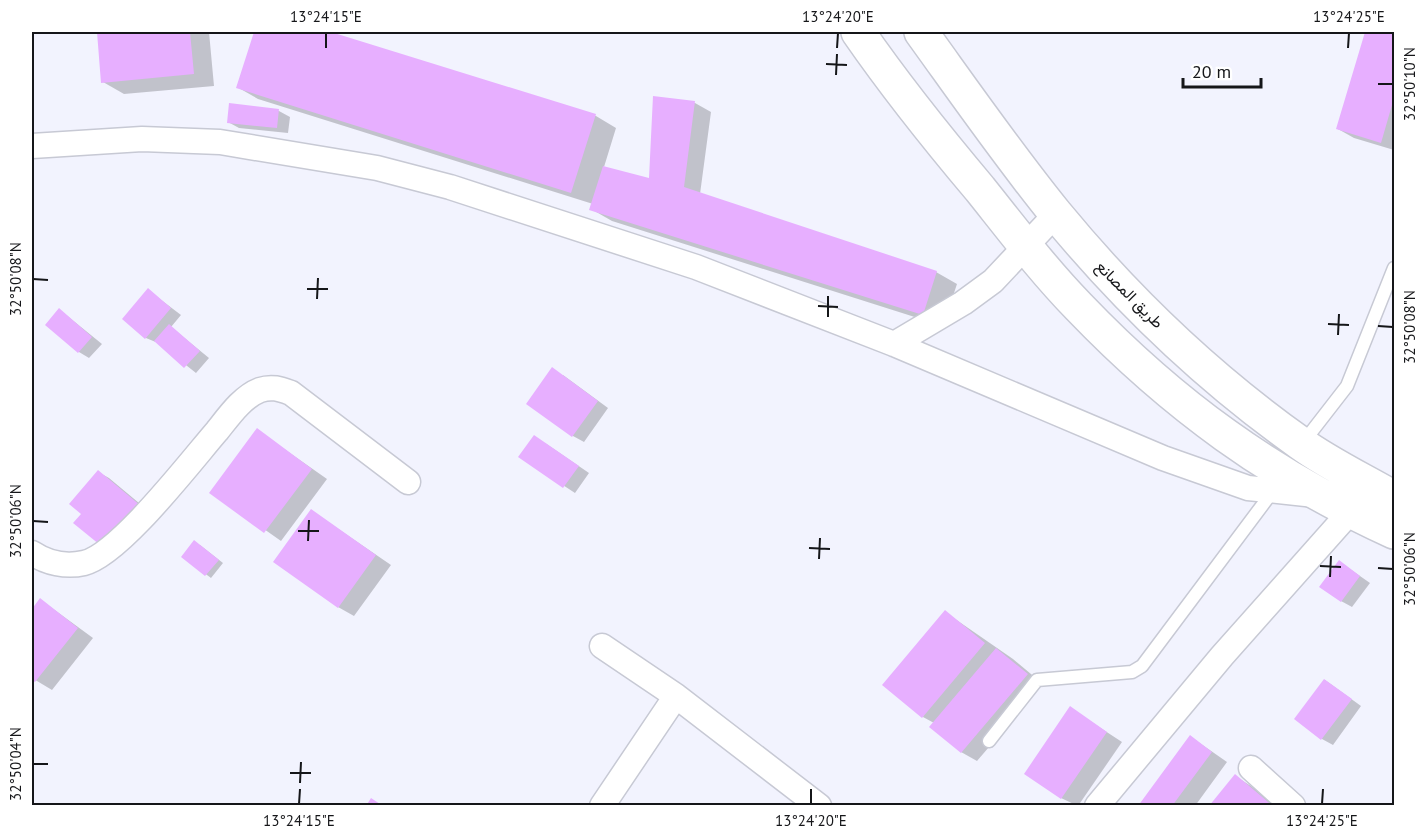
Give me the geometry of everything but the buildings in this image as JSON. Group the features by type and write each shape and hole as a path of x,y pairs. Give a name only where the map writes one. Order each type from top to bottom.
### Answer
{"main road":[{"path":"858,32 912,108 1025,247 1078,307 1186,407 1255,458 1350,512 1395,532"},
{"name":"طريق المصانع","path":"921,32 989,129 1056,214 1107,272 1168,333 1234,393 1302,444 1395,498"}],"street":[{"path":"32,146 142,139 220,142 377,168 523,208 675,259 894,344 1163,458 1248,488 1321,496"},
{"path":"894,344 963,303 993,281 1056,214"},
{"path":"32,553 42,560 63,565 86,563 103,554 150,511 234,410 260,391 275,388 291,393 408,482"},
{"path":"1097,806 1215,665 1350,512"},
{"path":"602,646 676,696 819,806"},
{"path":"602,806 676,696"},
{"path":"1251,768 1293,806"}],"lane":[{"path":"1302,444 1347,386 1395,268"},
{"path":"989,741 1037,680 1132,672 1142,666 1273,491"}]}
